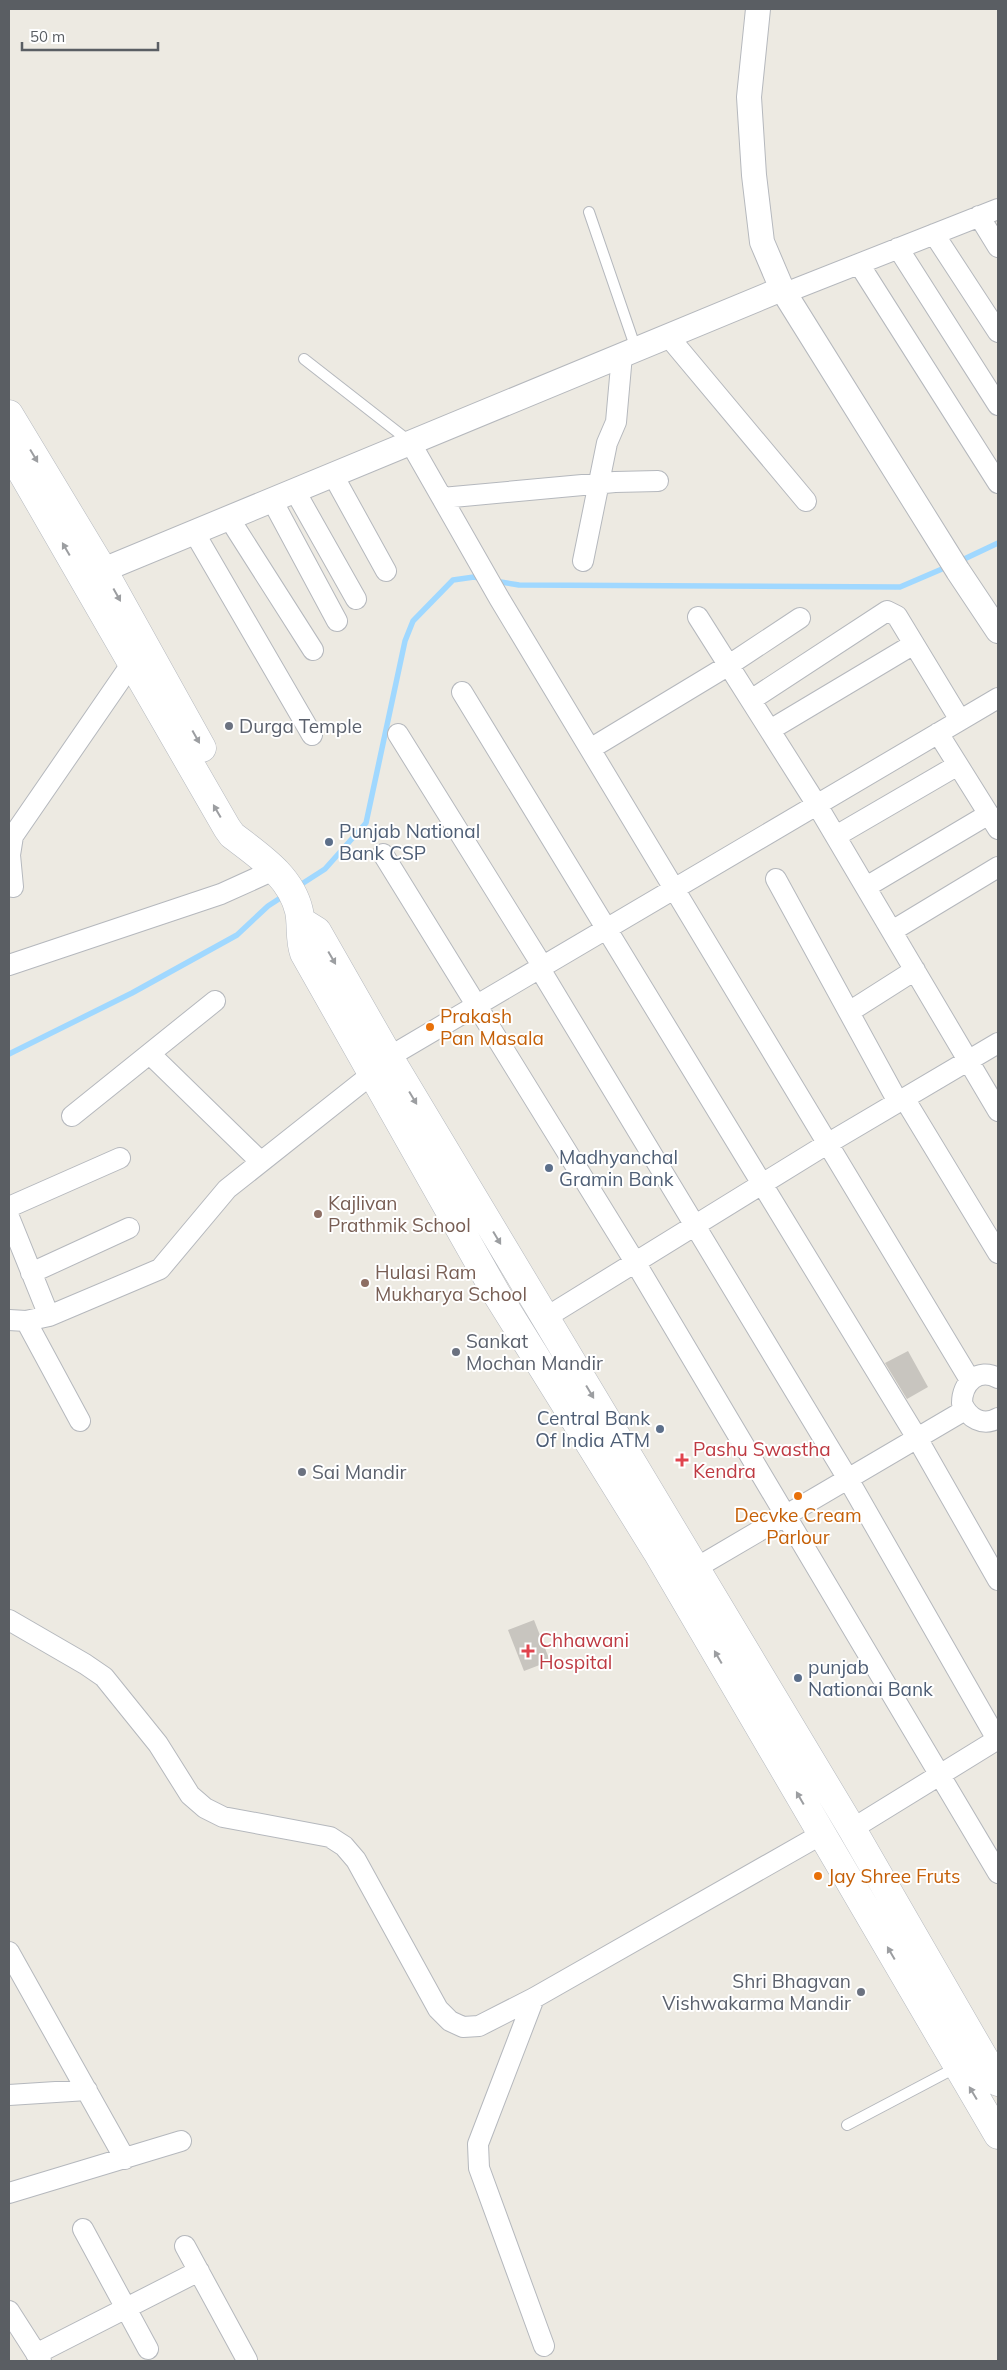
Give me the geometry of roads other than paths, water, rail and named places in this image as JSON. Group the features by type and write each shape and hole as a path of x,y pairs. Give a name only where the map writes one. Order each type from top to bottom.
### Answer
{"main road":[{"path":"9,414 103,570 241,816 283,885 317,932 380,1066 496,1294 657,1552 998,2135"},
{"path":"9,450 227,828 283,885"},
{"path":"380,1066 545,1318 852,1829 998,2082"}],"street":[{"path":"758,9 749,97 754,174 762,242 784,291 952,562 998,631"},
{"path":"103,570 668,336 998,209"},
{"path":"979,216 998,246"},
{"path":"934,234 998,332"},
{"path":"898,248 998,405"},
{"path":"859,264 998,483"},
{"path":"668,336 806,501"},
{"path":"582,561 607,483 607,444 616,422 629,352"},
{"path":"410,442 499,598 970,1380"},
{"path":"333,475 386,570"},
{"path":"442,498 607,483 658,481"},
{"path":"295,491 356,599"},
{"path":"272,500 337,621"},
{"path":"229,518 313,650"},
{"path":"194,532 312,735"},
{"path":"751,700 882,612 892,612 897,616 960,720"},
{"path":"698,617 817,804 998,1111"},
{"path":"590,749 800,618"},
{"path":"770,730 914,644"},
{"path":"13,887 10,855 13,836 132,663"},
{"path":"462,692 608,928 917,1438 998,1580"},
{"path":"80,1421 17,1321 49,1316 160,1269 228,1188 380,1066 476,1006 998,698"},
{"path":"866,887 994,821 938,733"},
{"path":"398,734 848,1479 998,1740 852,1829"},
{"path":"836,836 958,765"},
{"path":"383,854 635,1262 941,1774 998,1873"},
{"path":"892,931 998,867"},
{"path":"776,879 849,1012 901,1100 998,1253"},
{"path":"9,965 222,894 283,885"},
{"path":"849,1012 915,970"},
{"path":"72,1116 215,1001"},
{"path":"545,1318 827,1144 998,1043"},
{"path":"150,1054 261,1162"},
{"path":"49,1316 9,1216 120,1158"},
{"path":"31,1273 129,1228"},
{"path":"998,1378 985,1374 970,1380 962,1394 962,1403 965,1410 978,1421 998,1421"},
{"path":"696,1568 965,1410"},
{"path":"9,1620 104,1677 158,1744 190,1795 205,1808 224,1816 330,1837 344,1846 356,1860 438,2009 450,2021 463,2027 479,2026 534,1998 822,1834"},
{"path":"9,1952 125,2159"},
{"path":"534,1998 478,2144 477,2153 479,2168 544,2346"},
{"path":"9,2096 87,2090"},
{"path":"9,2194 181,2142"},
{"path":"83,2229 148,2349"},
{"path":"185,2246 247,2360"},
{"path":"9,2311 39,2358 125,2309 199,2271"}],"lane":[{"path":"589,212 629,352"},
{"path":"304,359 410,442"},
{"path":"847,2125 958,2067"}],"waterway":[{"path":"960,561 998,543"},
{"path":"495,581 519,585 900,587 949,566"},
{"path":"297,887 325,869 366,823 405,641 413,621 453,580 474,577 484,579"},
{"path":"9,1054 132,993 237,935 268,906 285,895"}],"place":[{"name":"Durga Temple","path":"229,726"},
{"name":"Punjab National Bank CSP","path":"329,842"},
{"name":"Prakash Pan Masala","path":"430,1027"},
{"name":"Madhyanchal Gramin Bank","path":"549,1168"},
{"name":"Kajlivan Prathmik School","path":"318,1214"},
{"name":"Hulasi Ram Mukharya School","path":"365,1283"},
{"name":"Sankat Mochan Mandir","path":"456,1352"},
{"name":"Central Bank Of India ATM","path":"660,1429"},
{"name":"Pashu Swastha Kendra","path":"682,1460"},
{"name":"Sai Mandir","path":"302,1472"},
{"name":"Decvke Cream Parlour","path":"798,1496"},
{"name":"Chhawani Hospital","path":"528,1651"},
{"name":"punjab Nationai Bank","path":"798,1678"},
{"name":"Jay Shree Fruts","path":"818,1876"},
{"name":"Shri Bhagvan Vishwakarma Mandir","path":"861,1992"}]}
